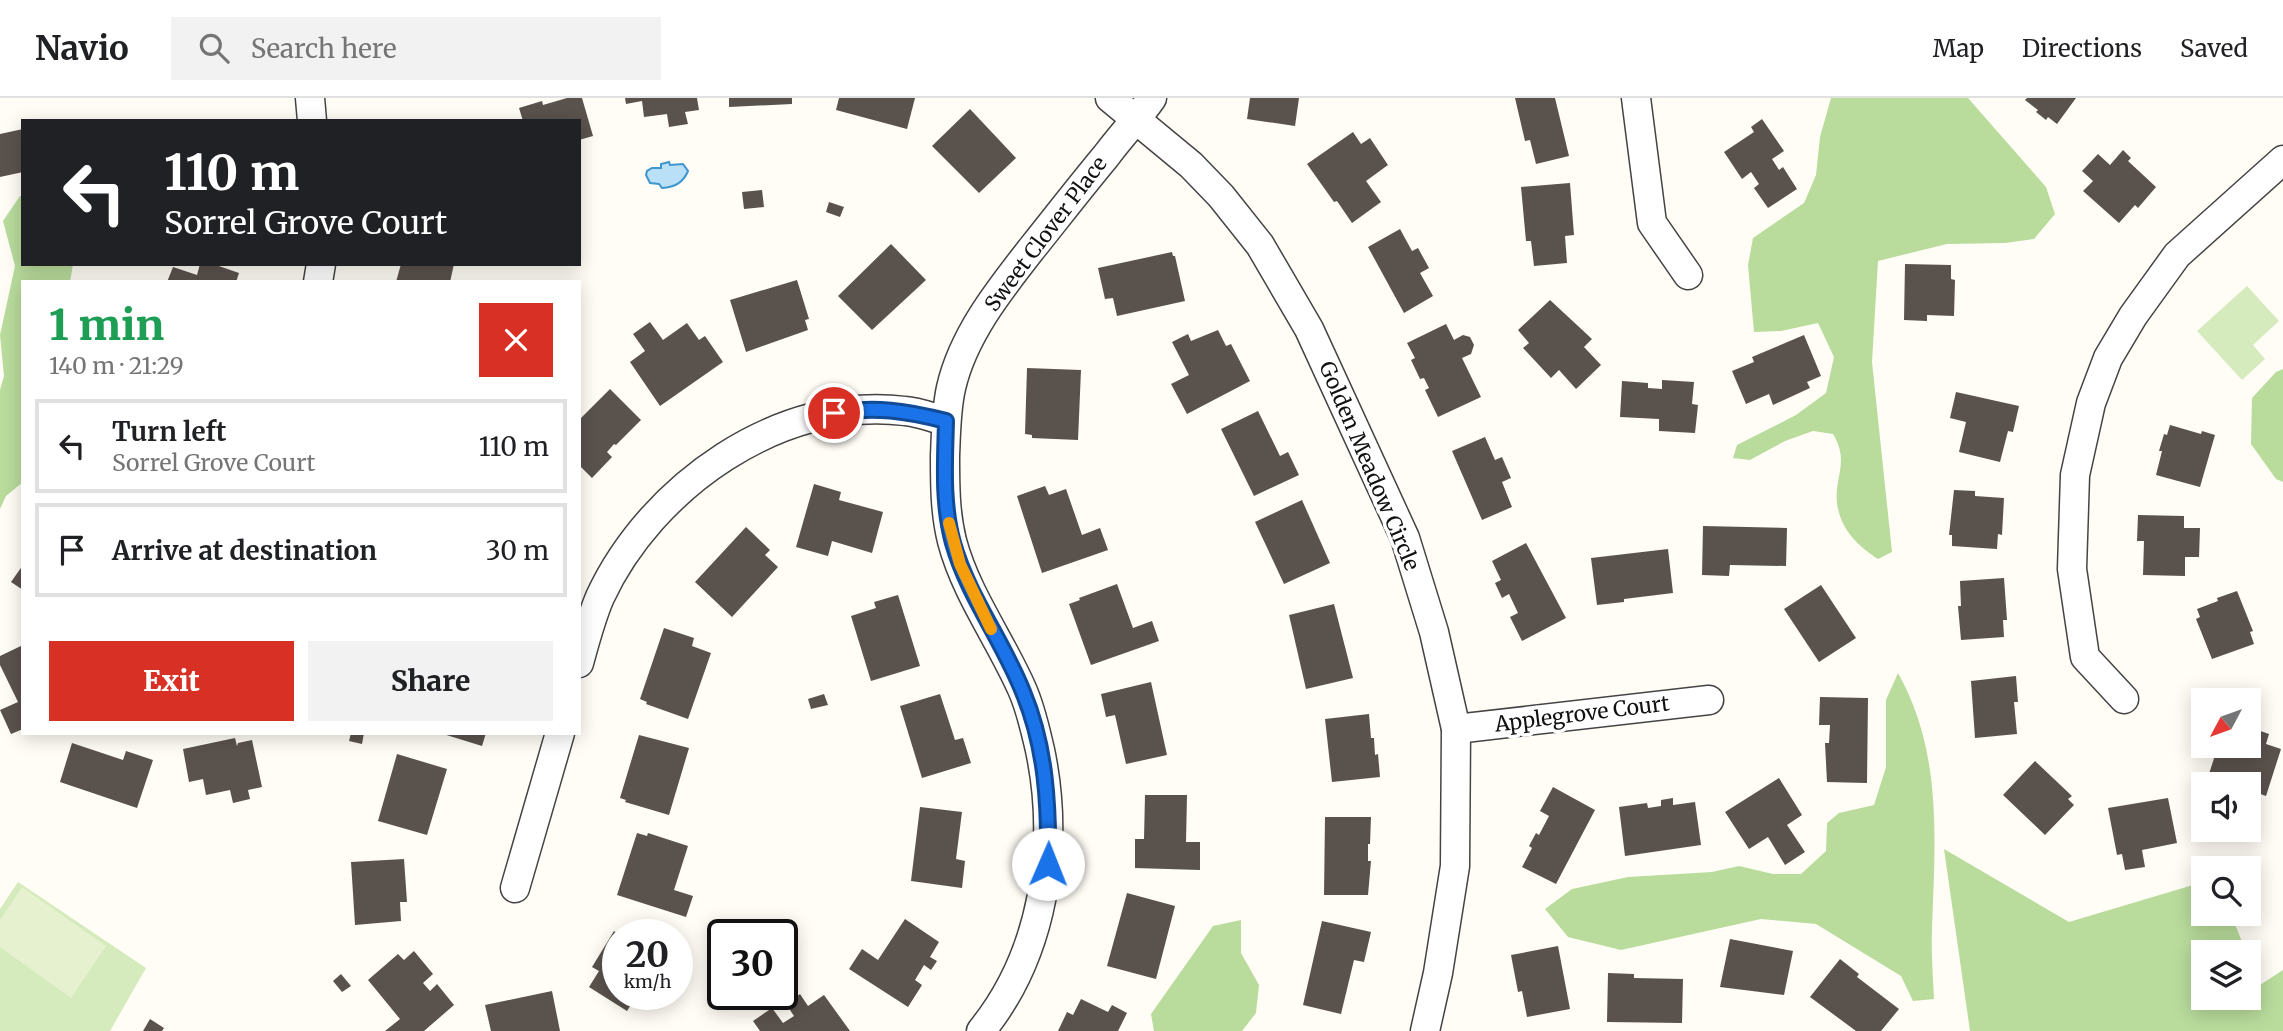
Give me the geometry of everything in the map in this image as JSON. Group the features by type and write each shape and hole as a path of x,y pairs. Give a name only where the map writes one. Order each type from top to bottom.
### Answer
{"street":[{"path":"310,98 312,119"},
{"name":"Golden Meadow Circle","path":"1110,98 1145,109 1260,245 1309,329 1405,538 1434,632 1456,729 1455,866 1438,974 1424,1031"},
{"path":"1636,98 1652,223 1688,275"},
{"name":"Sweet Clover Place","path":"981,1031 1007,992 1024,957 1035,924 1048,864 1046,779 1033,717 1023,690 973,593 952,540 944,492 946,421 951,387 970,340 998,292 1145,109"},
{"path":"2124,699 2085,657 2072,569 2075,475 2091,403 2108,358 2133,316 2178,255 2283,160"},
{"path":"581,657 601,596 626,553 659,512 713,464 746,443 784,426 819,415 879,409 906,411 946,421"},
{"name":"Applegrove Court","path":"1456,729 1709,699"},
{"path":"515,888 559,735"}],"green space":[{"path":"1831,98 1968,98 2046,187 2055,214 2034,239 2005,243 1947,244 1878,261 1872,362 1892,552 1878,559 1857,542 1842,521 1837,503 1841,461 1833,434 1813,431 1785,441 1750,460 1733,458 1737,445 1796,415 1826,393 1834,357 1818,323 1781,331 1754,332 1748,265 1753,238 1804,203 1816,175 1820,137"},
{"path":"21,196 21,266 73,266 70,280 21,280 21,484 6,496 0,509 0,390 4,376 0,335 15,266 3,221"},
{"path":"2247,286 2279,321 2253,345 2265,359 2242,380 2197,331"},
{"path":"2283,369 2283,482 2276,479 2251,444 2252,398 2276,372"},
{"path":"1898,673 1913,703 1923,734 1933,798 1934,999 1913,1001 1901,976 1816,924 1761,919 1621,950 1568,937 1545,909 1572,889 1628,877 1712,872 1739,866 1773,874 1801,874 1826,851 1827,823 1839,813 1874,805 1886,767 1886,700"},
{"path":"1944,849 2069,922 2191,886 2191,926 2236,926 2241,940 2191,940 2191,1010 2261,1010 2261,984 2283,970 2283,1031 1970,1031"},
{"path":"18,882 146,968 110,1031 0,1031 0,909"},
{"path":"22,887 106,946 71,998 0,947 0,920"},
{"path":"1241,920 1241,953 1259,985 1256,1013 1242,1031 1154,1031 1151,1014 1213,926"}],"water":[{"path":"669,162 670,165 683,164 688,171 684,179 678,184 662,188 659,184 650,183 647,171 661,168 661,164"}],"building":[{"path":"567,98 582,98 593,136 581,139 581,119 522,119 519,108 542,101 543,105"},
{"path":"625,98 697,98 699,110 685,112 688,124 669,127 667,114 644,117 642,101 626,104"},
{"path":"729,98 792,98 792,104 729,107"},
{"path":"839,98 915,98 907,129 836,110"},
{"path":"1250,98 1299,98 1295,126 1247,119"},
{"path":"1515,98 1555,98 1569,156 1536,164 1530,140 1525,141"},
{"path":"2076,98 2057,124 2036,112 2038,110 2025,100"},
{"path":"970,109 1016,158 979,193 932,146"},
{"path":"1762,119 1784,151 1772,159 1779,170 1783,167 1797,189 1768,208 1754,188 1759,184 1751,172 1742,179 1724,152 1754,132 1751,127"},
{"path":"21,129 21,172 0,177 0,134"},
{"path":"1353,132 1361,144 1370,138 1388,165 1366,181 1381,202 1352,223 1307,164"},
{"path":"2123,150 2131,158 2128,161 2156,187 2138,208 2135,205 2119,223 2083,191 2093,181 2082,171 2098,154 2110,165"},
{"path":"1570,183 1574,235 1565,236 1567,263 1534,266 1531,241 1526,241 1521,187"},
{"path":"762,190 764,207 744,209 742,192"},
{"path":"829,202 844,207 840,217 826,212"},
{"path":"1400,229 1412,251 1418,248 1429,268 1420,273 1433,296 1404,313 1368,247"},
{"path":"891,244 926,280 872,330 838,296"},
{"path":"1172,252 1185,301 1117,316 1113,298 1105,299 1098,268"},
{"path":"1905,264 1951,265 1951,279 1955,280 1954,316 1927,315 1927,321 1904,320"},
{"path":"199,266 219,266 239,273 237,280 168,280 173,267 197,275"},
{"path":"400,266 454,266 450,280 397,280"},
{"path":"797,280 809,319 805,320 808,330 746,352 730,300"},
{"path":"1550,300 1592,339 1584,347 1601,365 1576,389 1559,370 1551,378 1523,348 1529,343 1518,330"},
{"path":"650,322 663,340 687,323 699,340 705,336 723,362 660,406 630,362 645,351 633,334"},
{"path":"1446,324 1454,340 1463,335 1470,337 1474,345 1471,354 1462,358 1481,397 1438,417 1425,390 1429,388 1424,378 1420,379 1411,360 1415,358 1407,343"},
{"path":"1218,330 1226,346 1231,344 1250,381 1187,414 1171,384 1189,375 1172,342 1188,334 1191,341"},
{"path":"1804,335 1821,376 1807,382 1810,388 1773,405 1769,394 1746,404 1732,371 1754,362 1752,357"},
{"path":"1027,368 1081,370 1078,440 1032,438 1032,435 1025,434"},
{"path":"1662,380 1694,382 1692,404 1698,405 1695,433 1659,431 1659,419 1620,417 1622,381 1648,383 1648,388 1662,389"},
{"path":"610,389 641,420 607,452 612,457 592,478 581,467 581,418"},
{"path":"1956,392 2019,406 2013,432 2008,431 2000,462 1959,452 1966,422 1950,418"},
{"path":"1258,411 1280,456 1288,452 1299,475 1254,496 1221,429"},
{"path":"2170,425 2215,435 2200,487 2156,475 2162,451 2159,451"},
{"path":"1485,437 1495,460 1502,457 1511,478 1502,482 1512,507 1482,520 1452,451"},
{"path":"814,484 841,492 839,500 883,512 872,553 832,541 828,556 796,547"},
{"path":"1045,486 1049,495 1066,489 1082,535 1100,528 1108,550 1042,573 1017,496"},
{"path":"1954,490 1975,491 1975,496 2004,498 2002,535 1998,534 1997,549 1952,546 1952,535 1949,535"},
{"path":"1302,500 1330,563 1284,584 1255,522"},
{"path":"2138,515 2184,516 2184,528 2200,528 2199,557 2185,557 2185,576 2143,575 2144,541 2137,541"},
{"path":"1703,526 1787,528 1786,566 1730,565 1729,576 1702,575"},
{"path":"746,527 770,550 765,555 778,567 732,617 695,582"},
{"path":"1526,543 1566,618 1522,641 1510,617 1518,613 1509,594 1502,598 1495,583 1501,580 1492,561"},
{"path":"1668,549 1673,593 1597,605 1591,558"},
{"path":"21,568 21,589 11,582"},
{"path":"2004,578 2007,620 2003,620 2004,637 1961,640 1958,606 1961,606 1960,581"},
{"path":"1117,584 1133,628 1152,621 1159,641 1091,665 1069,604"},
{"path":"1821,585 1856,638 1819,662 1784,609"},
{"path":"2237,591 2253,631 2250,632 2254,644 2212,659 2196,619 2200,617 2197,609"},
{"path":"898,595 920,666 871,681 851,616 876,608 874,602"},
{"path":"1334,604 1353,678 1306,689 1289,615"},
{"path":"664,628 694,638 692,646 711,653 688,719 646,704 647,702 640,699"},
{"path":"21,646 21,730 11,734 0,710 18,702 0,665 0,656"},
{"path":"2016,676 2018,702 2014,702 2017,734 1975,738 1971,681"},
{"path":"1151,682 1167,755 1126,764 1115,715 1106,717 1101,694"},
{"path":"824,694 828,705 811,709 808,699"},
{"path":"940,694 955,740 963,738 971,763 922,778 900,706"},
{"path":"1820,697 1868,698 1867,783 1827,782 1825,743 1829,743 1830,725 1819,725"},
{"path":"1369,714 1371,738 1374,738 1375,755 1378,754 1380,777 1332,782 1325,719"},
{"path":"2261,731 2269,734 2266,744 2281,749 2266,796 2261,794 2261,772 2210,772 2214,758 2261,758"},
{"path":"350,735 364,735 362,744 349,741"},
{"path":"446,735 485,735 482,746"},
{"path":"639,735 689,748 669,815 625,802 626,800 620,798"},
{"path":"235,738 237,746 238,743 252,740 262,787 248,790 250,799 233,803 230,790 206,795 203,779 189,782 183,749"},
{"path":"72,743 123,760 126,751 153,760 137,808 60,782"},
{"path":"397,754 447,769 427,835 378,821"},
{"path":"2035,761 2072,796 2068,799 2074,805 2045,835 2003,795"},
{"path":"1779,778 1802,815 1787,825 1805,852 1785,865 1768,837 1749,849 1725,812"},
{"path":"1553,787 1595,810 1556,884 1522,867 1532,848 1529,846 1536,833 1539,835 1549,816 1540,811"},
{"path":"1145,795 1187,795 1186,842 1200,842 1200,870 1135,868 1135,839 1144,839"},
{"path":"1673,798 1673,805 1695,802 1701,845 1625,856 1619,807 1647,803 1648,808 1661,806 1661,800"},
{"path":"2168,798 2177,843 2142,850 2145,867 2125,870 2122,854 2117,855 2108,808"},
{"path":"920,807 962,812 956,859 965,861 962,888 911,881"},
{"path":"1325,817 1371,817 1368,895 1324,895"},
{"path":"637,833 647,836 648,833 688,846 674,890 693,896 686,917 617,895"},
{"path":"404,859 407,902 400,902 401,921 355,925 351,862"},
{"path":"1127,893 1175,906 1156,979 1107,966"},
{"path":"905,919 939,942 930,957 937,961 931,970 924,965 915,980 922,985 908,1007 849,969 862,949 878,960"},
{"path":"1322,921 1371,932 1364,962 1354,960 1341,1014 1303,1005"},
{"path":"1730,939 1793,951 1784,995 1720,987"},
{"path":"1558,946 1570,1009 1527,1017 1522,991 1518,992 1511,955"},
{"path":"414,951 433,974 423,983 430,991 437,984 454,1005 424,1031 385,1031 400,1019 368,980 398,954 404,960"},
{"path":"602,951 602,995 589,987 599,971 592,967"},
{"path":"1840,959 1859,974 1857,977 1899,1009 1881,1031 1856,1031 1810,997"},
{"path":"1608,973 1634,974 1634,978 1683,979 1682,1023 1607,1022"},
{"path":"341,974 351,986 342,992 333,981"},
{"path":"552,991 560,1031 491,1031 485,1005"},
{"path":"800,994 808,1006 824,995 850,1031 760,1031 753,1021 769,1010 773,1010 783,1023 794,1016 790,1010 798,1010"},
{"path":"1081,999 1108,1012 1112,1005 1127,1013 1118,1031 1058,1031 1067,1012 1073,1015"},
{"path":"150,1019 164,1028 162,1031 143,1031"}],"slow traffic":[{"path":"949,523 960,564 991,629"}],"route":[{"path":"834,413 879,409 906,411 946,421 944,492 952,540 973,593 1023,690 1033,717 1046,779 1048,864"}]}
